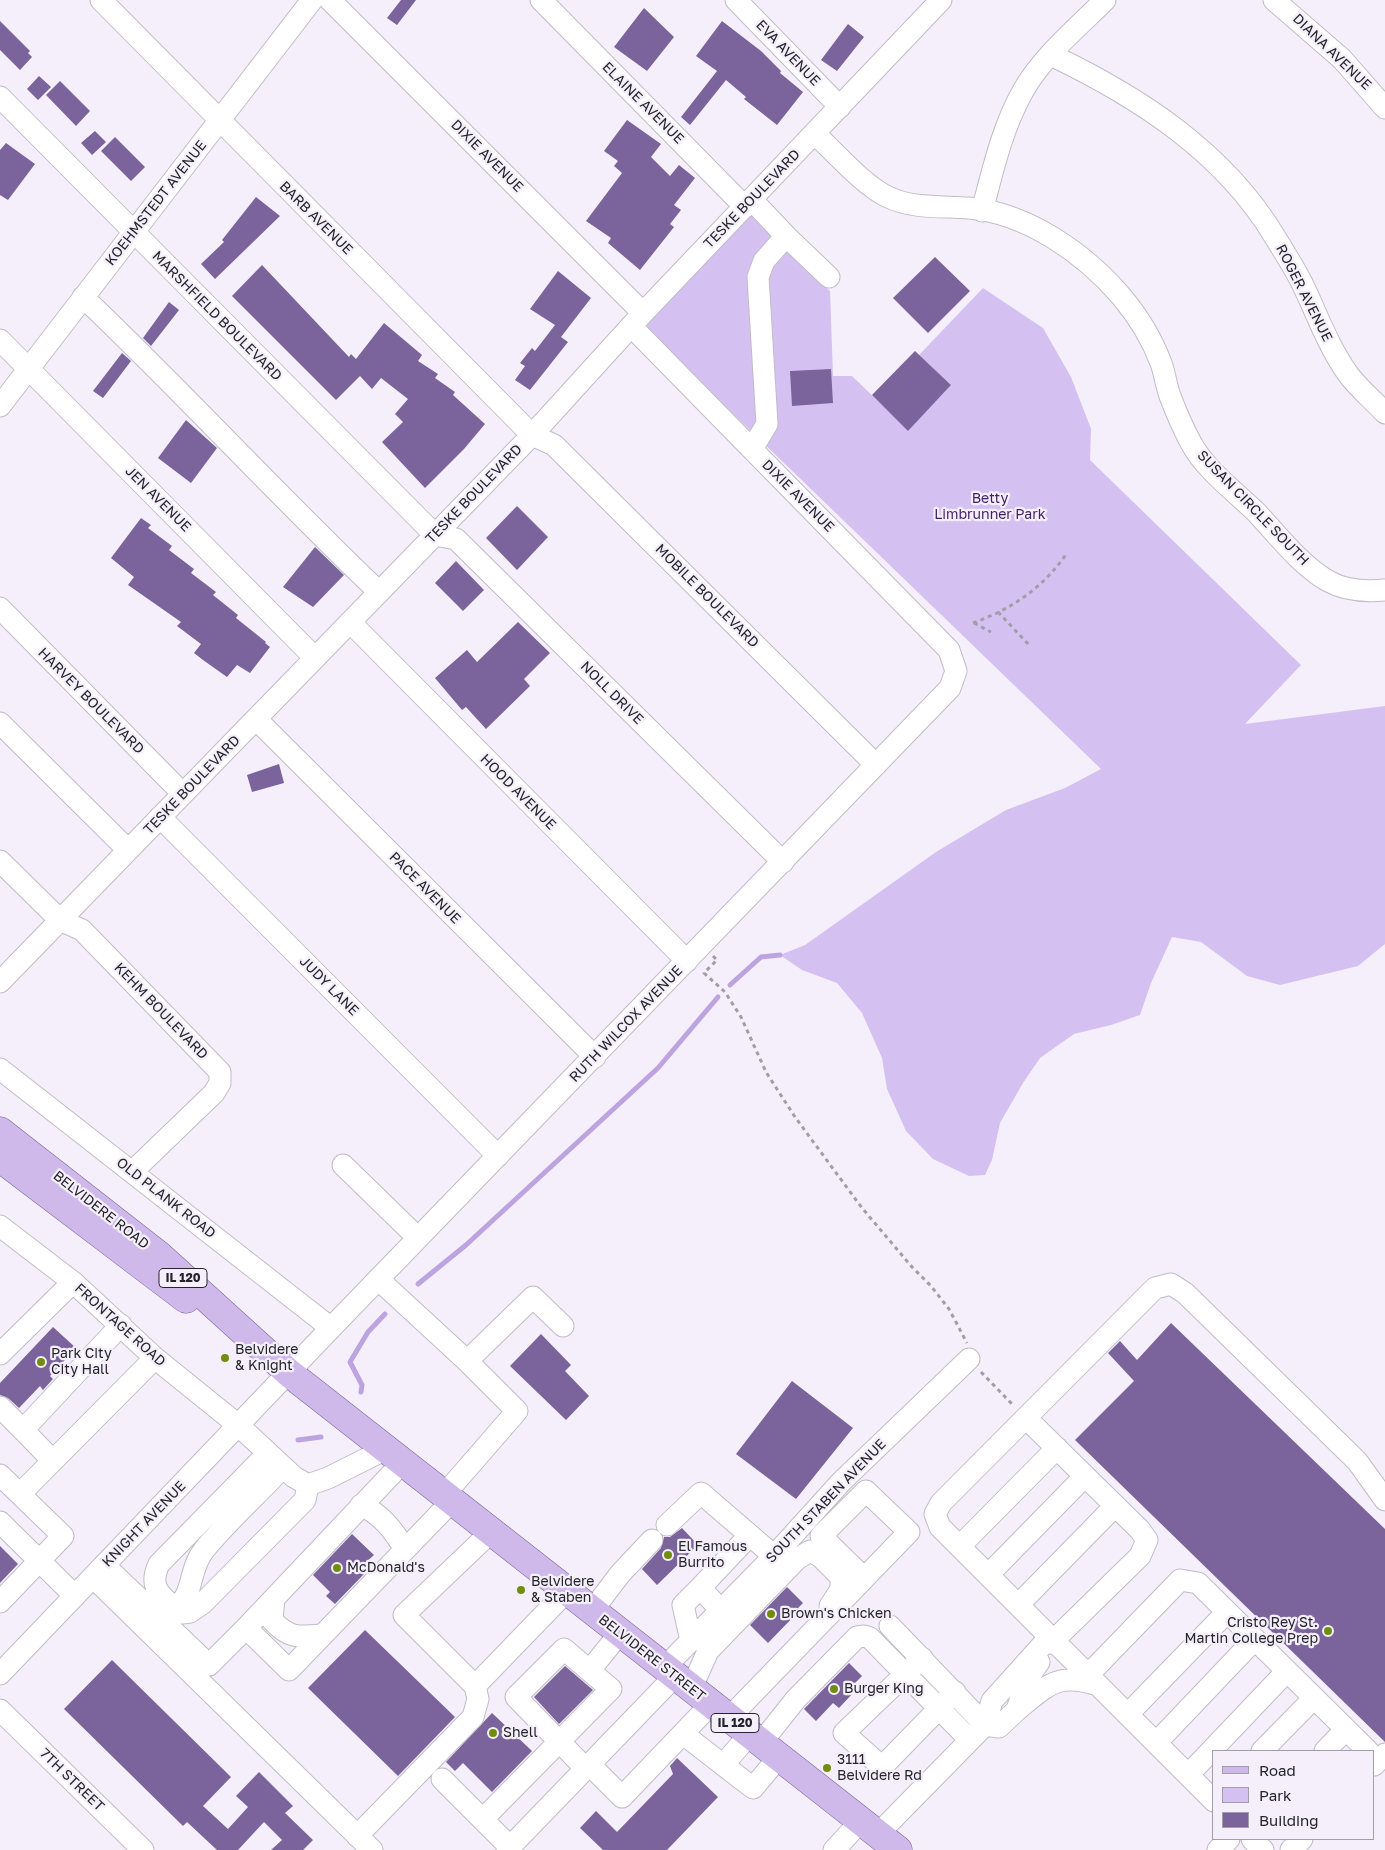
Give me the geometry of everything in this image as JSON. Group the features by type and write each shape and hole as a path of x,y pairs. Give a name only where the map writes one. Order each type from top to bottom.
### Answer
{"main road":[{"name":"BELVIDERE ROAD","path":"0,1131 160,1256 288,1373"},
{"name":"BELVIDERE ROAD","path":"0,1158 154,1278 288,1373"},
{"name":"BELVIDERE STREET","path":"288,1373 885,1841"}],"street":[{"name":"BARB AVENUE","path":"101,0 532,435"},
{"name":"KOEHMSTEDT AVENUE","path":"0,406 312,0"},
{"name":"DIXIE AVENUE","path":"330,0 637,320 752,449 929,628 949,650 956,671"},
{"name":"ELAINE AVENUE","path":"541,0 749,203 829,277"},
{"name":"EVA AVENUE","path":"736,0 840,107"},
{"path":"982,211 1007,121 1024,89 1051,55 1105,0"},
{"name":"DIANA AVENUE","path":"1274,0 1342,59 1385,108"},
{"name":"TESKE BOULEVARD","path":"0,982 532,435 637,320 815,134 938,1"},
{"name":"ROGER AVENUE","path":"1051,55 1094,76 1177,128 1212,159 1247,196 1274,234 1302,282 1317,320 1337,358 1349,376 1385,413"},
{"name":"MARSHFIELD BOULEVARD","path":"0,98 435,535"},
{"name":"SUSAN CIRCLE SOUTH","path":"815,134 869,184 887,197 906,204 982,211 1033,228 1063,244 1096,269 1122,297 1146,331 1160,363 1170,396 1192,445 1210,467 1309,565 1328,580 1347,589 1371,592 1385,590"},
{"path":"752,449 767,424 758,277 764,261 786,236"},
{"path":"83,297 142,352 379,592"},
{"name":"JEN AVENUE","path":"0,340 315,658"},
{"name":"MOBILE BOULEVARD","path":"532,435 554,444 876,765"},
{"name":"NOLL DRIVE","path":"435,535 456,539 783,862"},
{"name":"HARVEY BOULEVARD","path":"0,608 183,794"},
{"name":"HOOD AVENUE","path":"350,622 687,961"},
{"name":"RUTH WILCOX AVENUE","path":"288,1373 950,688 956,671"},
{"name":"PACE AVENUE","path":"256,719 595,1057"},
{"path":"0,723 128,850"},
{"name":"JUDY LANE","path":"160,817 498,1156"},
{"name":"KEHM BOULEVARD","path":"0,861 60,920 82,930 220,1072 220,1083 214,1093 132,1172"},
{"name":"OLD PLANK ROAD","path":"0,1069 331,1328"},
{"path":"344,1165 418,1238"},
{"name":"FRONTAGE ROAD","path":"0,1226 73,1282 122,1325 155,1358 308,1485"},
{"path":"246,1628 289,1670 318,1636 405,1549 517,1411 467,1361 378,1279"},
{"path":"0,1354 73,1282"},
{"path":"1212,1799 940,1527 935,1514 942,1503 1155,1288 1171,1284 1185,1293 1357,1461 1385,1500"},
{"path":"467,1361 533,1297 563,1326"},
{"path":"23,1430 122,1325"},
{"path":"20,1494 155,1358"},
{"name":"SOUTH STABEN AVENUE","path":"508,1848 588,1767 720,1711 691,1641 774,1556 842,1482 969,1359"},
{"name":"KNIGHT AVENUE","path":"0,1674 288,1373"},
{"path":"0,1407 53,1461"},
{"path":"1017,1710 1026,1681 1053,1647 1053,1642 1140,1556 1147,1540 1140,1530 1026,1418"},
{"path":"960,1546 1057,1448"},
{"path":"268,1453 158,1564 154,1574 153,1585 161,1597 182,1613 190,1612 203,1602 305,1500 308,1485 394,1456"},
{"path":"99,1571 209,1666 361,1505 394,1456"},
{"path":"172,1605 180,1605 186,1598 193,1569 203,1551 284,1467"},
{"path":"0,1475 63,1536 0,1602"},
{"path":"988,1575 1085,1476"},
{"path":"592,1611 620,1574 659,1532 700,1493 774,1556"},
{"path":"361,1505 375,1512 389,1525 405,1549"},
{"path":"1018,1605 1115,1506"},
{"path":"0,1522 76,1596"},
{"path":"99,1571 364,1843 473,1717 478,1699 475,1686 404,1615 491,1532"},
{"path":"691,1641 683,1605 750,1534"},
{"path":"723,1765 720,1711 708,1651 798,1559 810,1551 821,1558 841,1577 841,1590 834,1602 812,1624 810,1633"},
{"path":"483,1819 559,1742 611,1689 564,1649 516,1698 559,1742 622,1797 682,1734 720,1711 810,1633 864,1578"},
{"path":"1093,1680 1180,1580 1198,1583 1368,1750"},
{"path":"700,1588 721,1610"},
{"path":"475,1686 567,1591"},
{"path":"274,1598 272,1620 292,1636 318,1636"},
{"path":"1128,1714 1227,1612"},
{"path":"890,1626 955,1692 977,1732"},
{"path":"590,1670 620,1633"},
{"path":"720,1711 796,1699 856,1637 864,1636 870,1638 939,1709 977,1732 999,1727 1046,1686 1065,1678 1093,1680"},
{"path":"1156,1743 1255,1639"},
{"path":"834,1850 885,1841 977,1732 992,1701 1046,1641 1053,1642"},
{"path":"922,1658 844,1733 882,1767 955,1692"},
{"path":"1188,1775 1286,1671"},
{"path":"1263,1750 1314,1698"},
{"name":"7TH STREET","path":"0,1710 143,1850"},
{"path":"682,1734 753,1788 720,1711"},
{"path":"1326,1750 1346,1729"},
{"path":"442,1779 483,1819 508,1848"},
{"path":"1218,1850 1228,1840"},
{"path":"1253,1840 1263,1850"},
{"path":"1291,1850 1301,1840"}],"path":[{"path":"991,632 973,623 1014,605 1029,594 1048,576 1067,553"},
{"path":"998,612 1030,646"},
{"path":"713,980 725,992 741,1017 766,1072 832,1168 890,1242 931,1286 949,1309 967,1342 969,1359 1026,1418"}],"green space":[{"name":"Betty Limbrunner Park","path":"750,214 830,291 833,376 852,376 908,430 951,385 919,355 983,288 1043,328 1071,377 1091,429 1090,460 1301,665 1245,724 1385,706 1385,944 1358,966 1280,985 1247,976 1201,942 1172,937 1151,983 1140,1015 1111,1025 1074,1034 1040,1058 1000,1123 992,1160 985,1175 969,1176 933,1159 906,1131 887,1089 882,1058 862,1013 837,983 802,970 780,955 805,945 936,852 1006,810 1065,788 1101,769 641,325"}],"building":[{"path":"401,0 416,0 397,25 387,18"},
{"path":"644,8 674,37 647,71 614,47"},
{"path":"0,21 30,51 28,53 32,57 20,70 0,50"},
{"path":"722,21 761,51 781,71 780,73 803,92 777,125 744,99 746,97 726,80 690,125 681,117 717,71 696,56"},
{"path":"848,24 864,37 837,71 821,60"},
{"path":"39,76 51,87 38,100 27,89"},
{"path":"60,81 90,111 76,126 46,95"},
{"path":"627,120 661,144 651,157 670,176 679,165 695,178 674,205 681,210 670,224 674,227 640,270 608,243 611,238 586,221 622,173 614,166 618,161 604,151"},
{"path":"95,131 106,142 92,155 81,143"},
{"path":"115,137 145,167 131,181 101,151"},
{"path":"6,143 35,164 8,200 0,195 0,150"},
{"path":"256,197 280,216 215,279 201,264 224,242 222,240"},
{"path":"935,257 970,291 928,333 893,298"},
{"path":"262,265 349,357 351,354 356,359 384,323 422,355 418,361 438,374 435,378 455,392 453,395 485,424 464,449 425,488 382,442 403,422 395,414 408,399 381,378 372,389 360,376 336,400 232,296"},
{"path":"558,271 591,298 561,337 568,342 530,390 515,380 525,366 520,363 532,348 535,351 555,325 530,309"},
{"path":"169,302 179,310 151,346 143,338"},
{"path":"915,351 951,385 908,431 872,395"},
{"path":"122,353 131,361 103,398 93,391"},
{"path":"831,369 833,403 792,406 790,371"},
{"path":"186,420 217,448 191,483 158,458"},
{"path":"517,506 548,537 517,570 486,538"},
{"path":"141,518 151,525 148,528 172,546 169,550 194,569 191,573 216,592 213,595 238,615 236,618 270,647 250,673 237,665 227,677 203,660 194,653 201,644 177,626 181,622 128,585 134,577 111,558"},
{"path":"315,547 344,575 313,607 283,587"},
{"path":"456,561 484,590 463,611 435,583"},
{"path":"518,622 550,653 524,679 530,686 486,729 466,707 462,710 435,678 467,650 477,662"},
{"path":"279,764 284,783 252,792 247,775"},
{"name":"Cristo Rey St. Martin College Prep","path":"1171,1323 1385,1529 1385,1742 1075,1440 1134,1381 1108,1353 1120,1341 1137,1360"},
{"name":"Park City City Hall","path":"53,1327 76,1348 50,1376 53,1379 43,1390 40,1386 19,1408 8,1398 0,1395 0,1383"},
{"path":"541,1334 571,1365 565,1371 589,1396 566,1420 510,1366"},
{"path":"792,1381 853,1428 796,1499 736,1454"},
{"name":"El Famous Burrito","path":"682,1528 698,1545 657,1585 642,1569 661,1548 664,1537 670,1537"},
{"name":"McDonald's","path":"352,1534 374,1555 364,1564 367,1567 362,1572 364,1574 335,1604 326,1596 330,1592 313,1575"},
{"path":"0,1546 18,1564 0,1583"},
{"name":"Brown's Chicken","path":"787,1587 803,1603 798,1608 800,1610 768,1643 750,1625"},
{"path":"365,1630 455,1717 398,1776 308,1688"},
{"path":"112,1660 231,1777 203,1806 228,1829 248,1807 236,1796 259,1772 293,1806 285,1813 313,1840 303,1850 271,1850 282,1840 264,1822 238,1850 217,1850 187,1822 183,1826 64,1709"},
{"name":"Burger King","path":"849,1663 862,1676 851,1687 855,1691 839,1708 833,1703 816,1721 804,1709"},
{"name":"Shell","path":"565,1666 593,1690 559,1724 534,1697"},
{"name":"Shell","path":"492,1713 532,1751 492,1792 463,1763 455,1771 446,1762"},
{"path":"677,1758 718,1797 667,1850 603,1850 580,1828 596,1811 617,1832 673,1774 670,1766"}],"waterway":[{"path":"730,985 761,957 780,955"},
{"path":"418,1284 466,1245 658,1068 718,997"},
{"path":"361,1392 362,1385 350,1362 368,1332 385,1314"},
{"path":"298,1440 321,1437"}],"place":[{"name":"Belvidere & Knight","path":"225,1358"},
{"name":"Park City City Hall","path":"41,1362"},
{"name":"El Famous Burrito","path":"668,1555"},
{"name":"McDonald's","path":"337,1568"},
{"name":"Belvidere & Staben","path":"521,1590"},
{"name":"Brown's Chicken","path":"771,1614"},
{"name":"Cristo Rey St. Martin College Prep","path":"1328,1631"},
{"name":"Burger King","path":"834,1689"},
{"name":"Shell","path":"493,1733"},
{"name":"3111 Belvidere Rd","path":"827,1768"}]}
